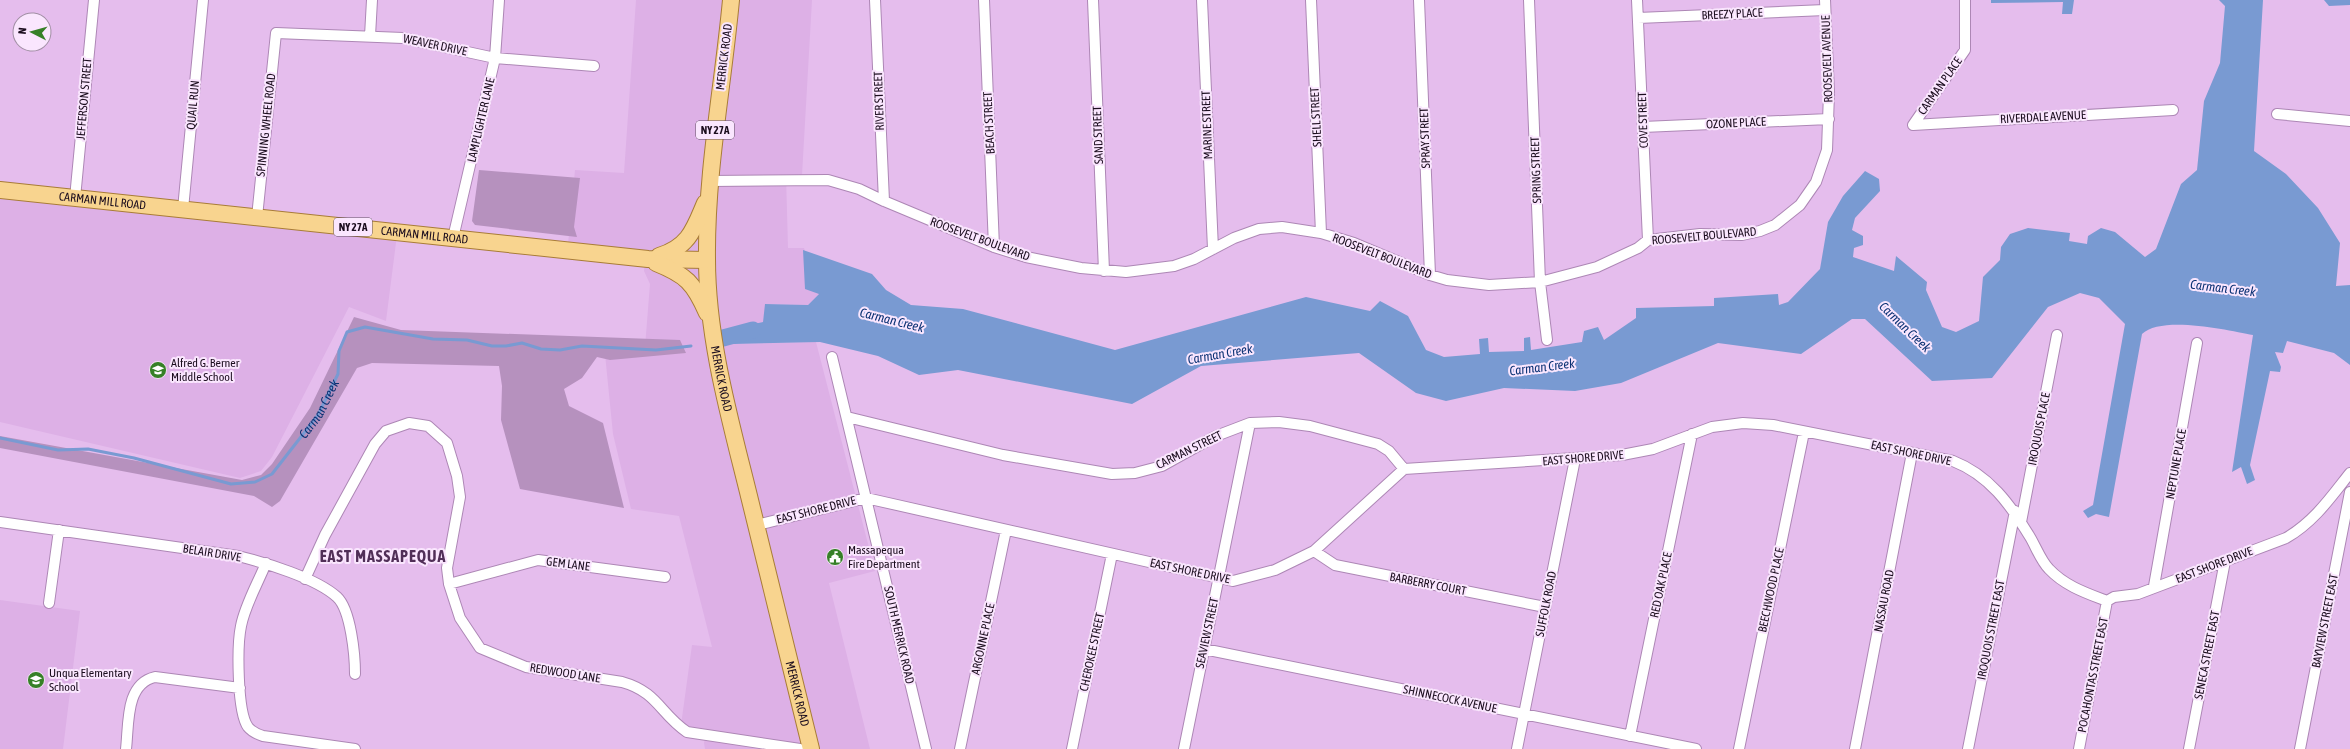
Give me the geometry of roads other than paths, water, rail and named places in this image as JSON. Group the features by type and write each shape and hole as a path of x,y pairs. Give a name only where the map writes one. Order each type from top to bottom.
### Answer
{"main road":[{"name":"MERRICK ROAD","path":"731,0 710,187 706,260 711,323 720,375 811,749"},
{"path":"648,259 671,252 683,245 694,229 710,187"},
{"name":"CARMAN MILL ROAD","path":"0,190 648,259 706,260"},
{"path":"648,259 678,271 690,281 711,323"}],"street":[{"name":"JEFFERSON STREET","path":"75,198 94,0"},
{"name":"QUAIL RUN","path":"183,209 203,0"},
{"path":"370,36 372,0"},
{"name":"LAMPLIGHTER LANE","path":"453,238 495,58 499,0"},
{"name":"RIVER STREET","path":"875,0 884,201"},
{"name":"BEACH STREET","path":"984,0 994,247"},
{"name":"SAND STREET","path":"1093,0 1104,271"},
{"name":"MARINE STREET","path":"1202,0 1213,249"},
{"name":"SHELL STREET","path":"1311,0 1321,233"},
{"name":"SPRAY STREET","path":"1419,0 1430,275"},
{"name":"SPRING STREET","path":"1529,0 1540,282 1547,340"},
{"name":"COVE STREET","path":"1637,0 1648,240"},
{"name":"CARMAN PLACE","path":"1913,125 1965,50 1965,0"},
{"name":"BREEZY PLACE","path":"1638,18 1825,5"},
{"name":"ROOSEVELT AVENUE","path":"1825,5 1829,119"},
{"name":"WEAVER DRIVE","path":"276,33 403,38 495,58 594,66"},
{"name":"SPINNING WHEEL ROAD","path":"257,217 276,33"},
{"name":"RIVERDALE AVENUE","path":"1913,125 2174,110"},
{"path":"2277,114 2350,121"},
{"name":"ROOSEVELT BOULEVARD","path":"710,187 828,180 859,189 994,247 1056,264 1104,271 1143,271 1174,266 1234,238 1259,230 1282,227 1321,233 1372,250 1430,275 1489,285 1540,282 1597,267 1638,248 1648,240 1700,234 1742,235 1760,231 1775,225 1800,204 1816,182 1827,150 1829,119"},
{"name":"OZONE PLACE","path":"1643,127 1829,119"},
{"name":"IROQUOIS PLACE","path":"2021,522 2057,335"},
{"name":"NEPTUNE PLACE","path":"2154,586 2197,342"},
{"name":"SOUTH MERRICK ROAD","path":"832,357 926,749"},
{"name":"CARMAN STREET","path":"847,417 1004,456 1112,474 1135,473 1162,466 1216,436 1250,423 1279,422 1310,426 1378,444 1389,451 1404,469"},
{"name":"REDWOOD LANE","path":"305,579 325,534 375,444 386,431 409,423 428,426 447,442 457,476 460,497 447,568 449,584 460,618 480,648 526,667 622,682 638,686 654,698 675,724 687,732 800,749"},
{"name":"SEAVIEW STREET","path":"1184,749 1250,423"},
{"name":"EAST SHORE DRIVE","path":"757,525 866,498 1218,579 1233,581 1275,570 1314,551 1404,469 1575,459 1643,452 1712,427 1743,423 1773,425 1952,462 1968,467 1982,476 2014,511 2047,568 2060,580 2076,589 2108,601 2114,597 2138,594 2154,586 2286,538 2301,529 2316,516 2350,473"},
{"name":"BEECHWOOD PLACE","path":"1739,749 1804,432"},
{"name":"RED OAK PLACE","path":"1630,736 1692,434"},
{"name":"NASSAU ROAD","path":"1855,749 1912,454"},
{"name":"SUFFOLK ROAD","path":"1517,749 1575,459"},
{"name":"BAYVIEW STREET EAST","path":"2300,749 2350,492"},
{"name":"IROQUOIS STREET EAST","path":"1968,749 2014,511"},
{"name":"BELAIR DRIVE","path":"0,522 238,556 266,563 305,579 338,598 345,612 355,655 355,674"},
{"path":"49,603 59,530"},
{"name":"ARGONNE PLACE","path":"960,749 1006,530"},
{"name":"BARBERRY COURT","path":"1314,551 1336,565 1545,607"},
{"name":"CHEROKEE STREET","path":"1072,749 1112,554"},
{"name":"GEM LANE","path":"449,584 538,560 665,577"},
{"name":"SENECA STREET EAST","path":"2189,749 2225,561"},
{"path":"266,563 241,625 240,688 242,716 253,732 263,736 328,747 355,749"},
{"name":"POCAHONTAS STREET EAST","path":"2079,749 2108,601"},
{"name":"SHINNECOCK AVENUE","path":"1204,649 1696,749"},
{"path":"126,749 134,692 141,682 155,677 240,688"}],"water":[{"path":"1991,0 2074,0 2072,14 2062,14 2063,2 1991,3"},
{"path":"2219,0 2263,0 2254,151 2286,174 2318,208 2340,243 2336,286 2350,285 2350,365 2334,353 2287,341 2283,353 2275,352 2281,367 2280,372 2270,371 2250,465 2255,480 2247,484 2241,467 2232,472 2253,335 2212,327 2164,325 2151,328 2142,334 2109,517 2096,514 2088,518 2083,511 2093,505 2125,324 2099,298 2080,293 2048,307 1992,378 1932,381 1865,319 1852,319 1801,354 1718,343 1621,383 1575,391 1504,388 1446,401 1416,393 1359,353 1201,366 1132,404 958,370 919,375 878,356 820,342 733,344 731,329 763,322 765,304 808,305 819,294 805,289 803,250 872,274 886,290 911,305 963,309 1115,350 1306,297 1370,311 1380,301 1408,316 1426,350 1444,357 1480,354 1479,339 1488,338 1489,352 1524,351 1524,338 1530,337 1531,350 1582,342 1584,331 1598,327 1604,340 1636,318 1636,308 1714,306 1714,298 1778,294 1779,305 1788,302 1820,269 1828,222 1843,196 1865,171 1879,179 1880,191 1855,218 1852,230 1863,236 1863,245 1854,248 1853,257 1894,271 1896,256 1927,282 1926,290 1942,327 1956,332 1979,321 1983,277 2000,260 2001,247 2010,234 2028,228 2070,233 2069,241 2087,244 2088,236 2101,228 2115,232 2145,257 2156,249 2181,184 2197,170 2204,101 2220,63 2225,6"},
{"path":"2324,0 2350,0 2350,5 2329,6"}],"waterway":[{"name":"Carman Creek","path":"0,438 58,450 88,449 134,458 231,484 255,482 272,474 318,415 338,374 339,351 347,332 365,327 433,339 467,340 492,346 506,346 522,343 541,349 560,350 582,346 656,350 691,346"},
{"name":"Carman Creek","path":"723,338 753,330"}],"place":[{"name":"Alfred G. Berner Middle School","path":"158,370"},
{"name":"Massapequa Fire Department","path":"835,557"},
{"name":"Unqua Elementary School","path":"36,680"}],"district":[{"name":"EAST MASSAPEQUA","path":"383,556"}]}
